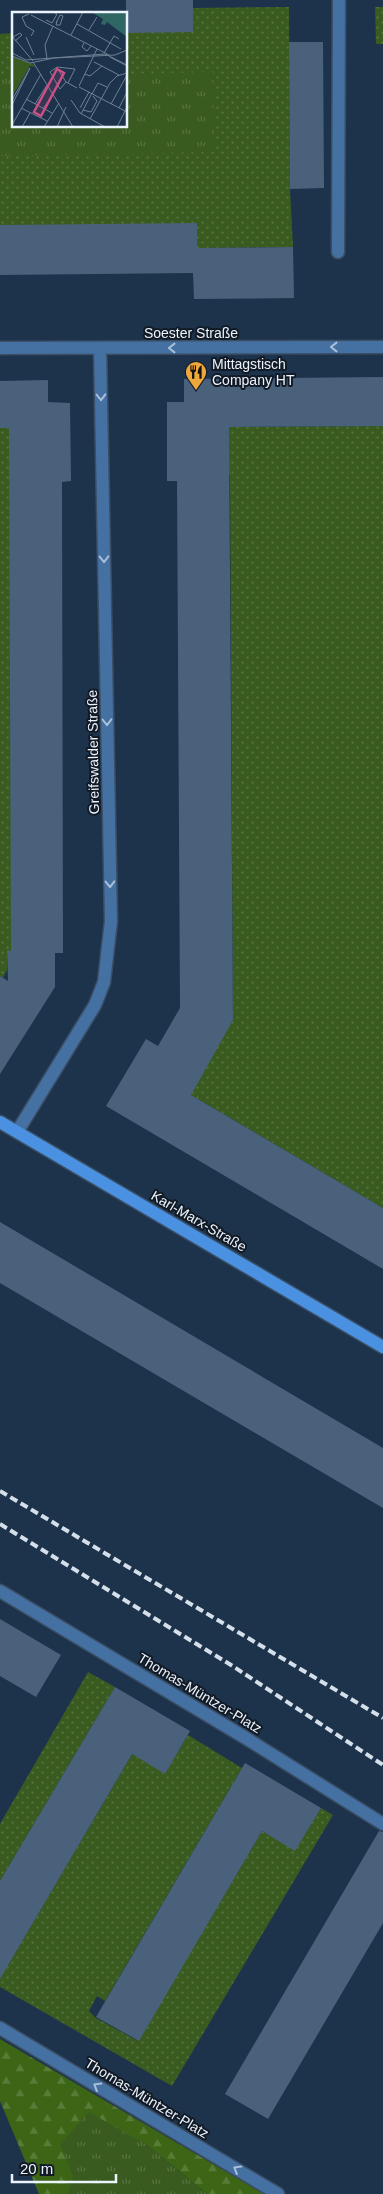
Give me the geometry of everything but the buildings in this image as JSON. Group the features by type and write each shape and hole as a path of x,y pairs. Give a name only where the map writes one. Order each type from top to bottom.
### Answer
{"street":[{"path":"338,252 339,0"},
{"name":"Soester Straße","path":"0,348 383,347"},
{"name":"Greifswalder Straße","path":"18,1132 95,1005 104,982 111,921 100,348"},
{"name":"Karl-Marx-Straße","path":"0,1122 383,1347"},
{"name":"Thomas-Müntzer-Platz","path":"0,1591 244,1737 383,1824"},
{"name":"Thomas-Müntzer-Platz","path":"0,2028 278,2194"}],"green space":[{"path":"289,7 290,189 293,247 197,248 0,225 0,34 12,33 12,128 128,128 128,32 193,8"},
{"path":"375,7 383,7 383,44 376,44"},
{"path":"213,72 214,152 0,156 0,76 12,75 12,128 128,128 128,74"},
{"path":"383,426 383,1208 169,1082 201,1076 233,1017 230,477 216,427"},
{"path":"0,428 21,428 11,951 7,951 7,970 3,978 0,976"},
{"path":"88,1672 115,1687 0,1881 0,1824"},
{"path":"188,1735 242,1768 105,2001 97,1996 89,2011 96,2018 138,2041 262,1831 295,1850 321,1808 333,1815 172,2086 0,1987 0,1961 8,1965 132,1754 165,1773"},
{"path":"0,2039 264,2194 207,2194 147,2145 87,2194 39,2194 0,2101"},
{"path":"89,2112 147,2145 207,2194 68,2194 73,2177 60,2144"}],"railway":[{"path":"0,1491 383,1718"},
{"path":"0,1524 231,1665 383,1765"}],"place":[{"name":"Mittagstisch Company HT","path":"196,391"}]}
